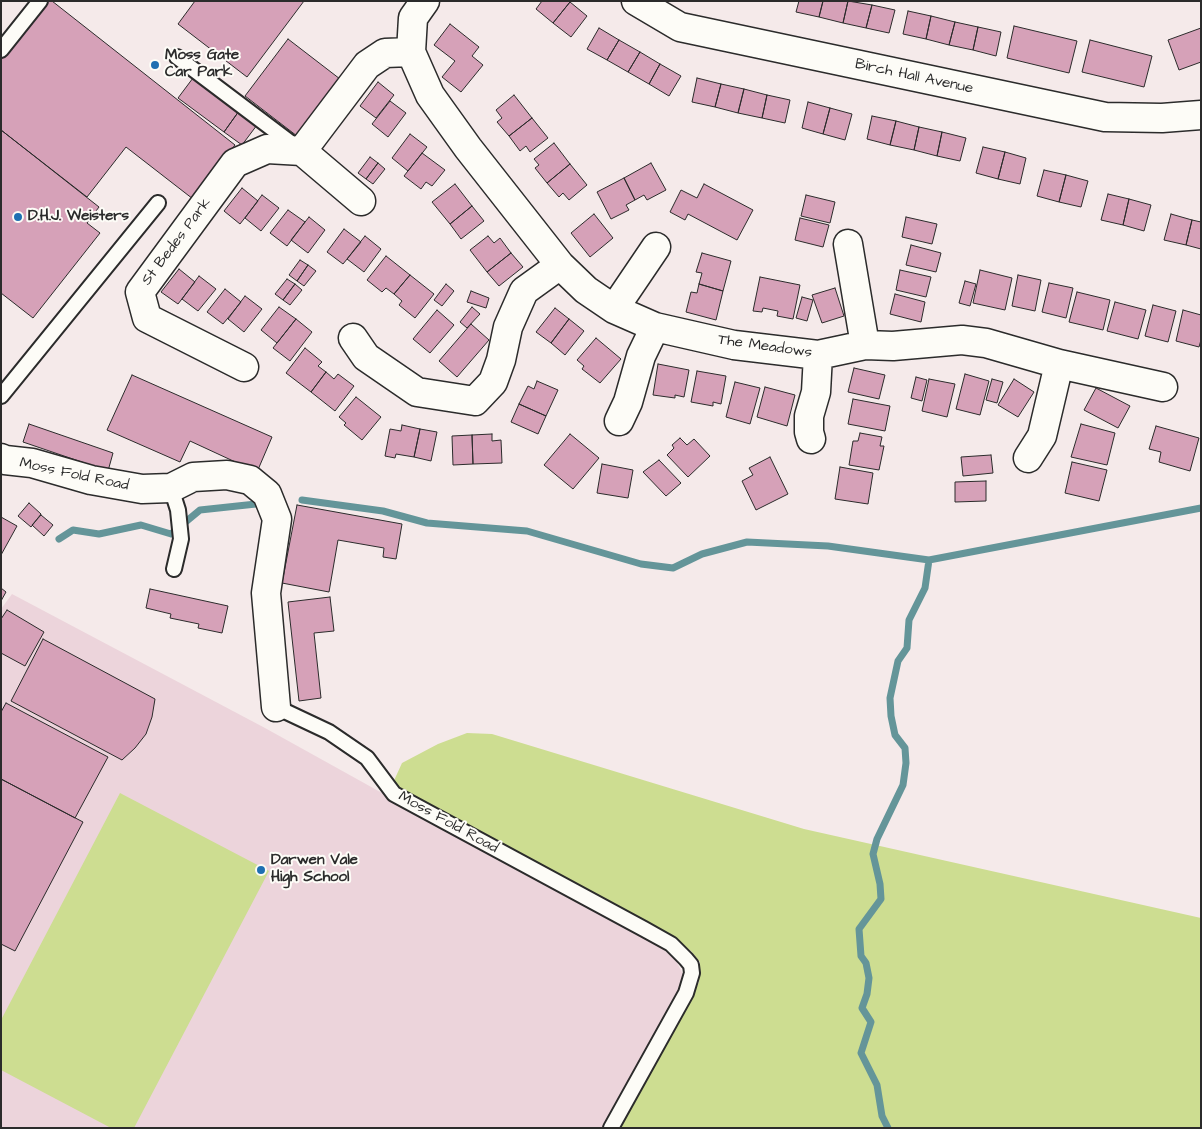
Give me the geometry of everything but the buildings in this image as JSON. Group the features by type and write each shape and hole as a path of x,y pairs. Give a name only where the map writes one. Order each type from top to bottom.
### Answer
{"street":[{"path":"361,201 302,151 367,65 385,52 411,52 413,18 425,1"},
{"name":"Birch Hall Avenue","path":"636,1 680,27 1105,117 1162,118 1201,115"},
{"name":"The Meadows","path":"411,52 430,94 468,148 560,265 586,290 614,309 655,327 734,345 818,355 865,345 893,346 962,340 986,343 1059,364 1163,387"},
{"name":"St Bedes Park","path":"244,367 147,318 140,292 236,163 267,149 302,151"},
{"path":"848,244 865,345"},
{"path":"614,309 656,247"},
{"path":"353,338 366,357 417,392 475,401 493,382 501,360 508,327 524,291 560,265"},
{"path":"619,420 628,402 641,356 655,327"},
{"path":"810,439 808,432 809,416 816,392 818,355"},
{"path":"1028,458 1042,436 1059,364"},
{"name":"Moss Fold Road","path":"2,461 32,464 91,480 142,489 174,499 192,476 227,476 250,480 267,494 277,519 266,593 276,707"}],"lane":[{"path":"1,50 40,1"},
{"path":"177,57 302,151"},
{"path":"1,396 158,203"},
{"path":"174,499 181,539 174,568"},
{"name":"Moss Fold Road","path":"276,707 328,732 367,758 394,794 671,944 691,965 692,973 686,993 611,1128"}],"shaded area":[{"name":"Darwen Vale High School","path":"12,594 265,728 663,949 676,961 684,976 683,988 606,1128 1,1128 1,609"}],"green space":[{"path":"467,733 492,734 804,829 1201,918 1201,1128 618,1128 699,982 700,962 691,951 673,938 398,791 392,785 402,763 438,744"},
{"path":"120,793 269,871 134,1128 111,1128 1,1070 1,1020"}],"waterway":[{"path":"302,500 383,511 427,523 527,531 641,564 673,568 702,554 747,542 828,546 929,560 1201,508"},
{"path":"59,539 73,530 99,534 141,525 171,534 200,510 256,504"},
{"path":"888,1128 882,1116 877,1085 861,1053 871,1022 862,1008 867,994 869,978 866,963 861,956 859,929 881,899 880,884 873,854 877,839 903,785 906,763 905,748 895,735 890,698 898,661 907,648 909,620 925,588 929,560"}],"place":[{"name":"Moss Gate Car Park","path":"155,65"},
{"name":"D.H.J. Weisters","path":"18,217"},
{"name":"Darwen Vale High School","path":"261,870"}]}
